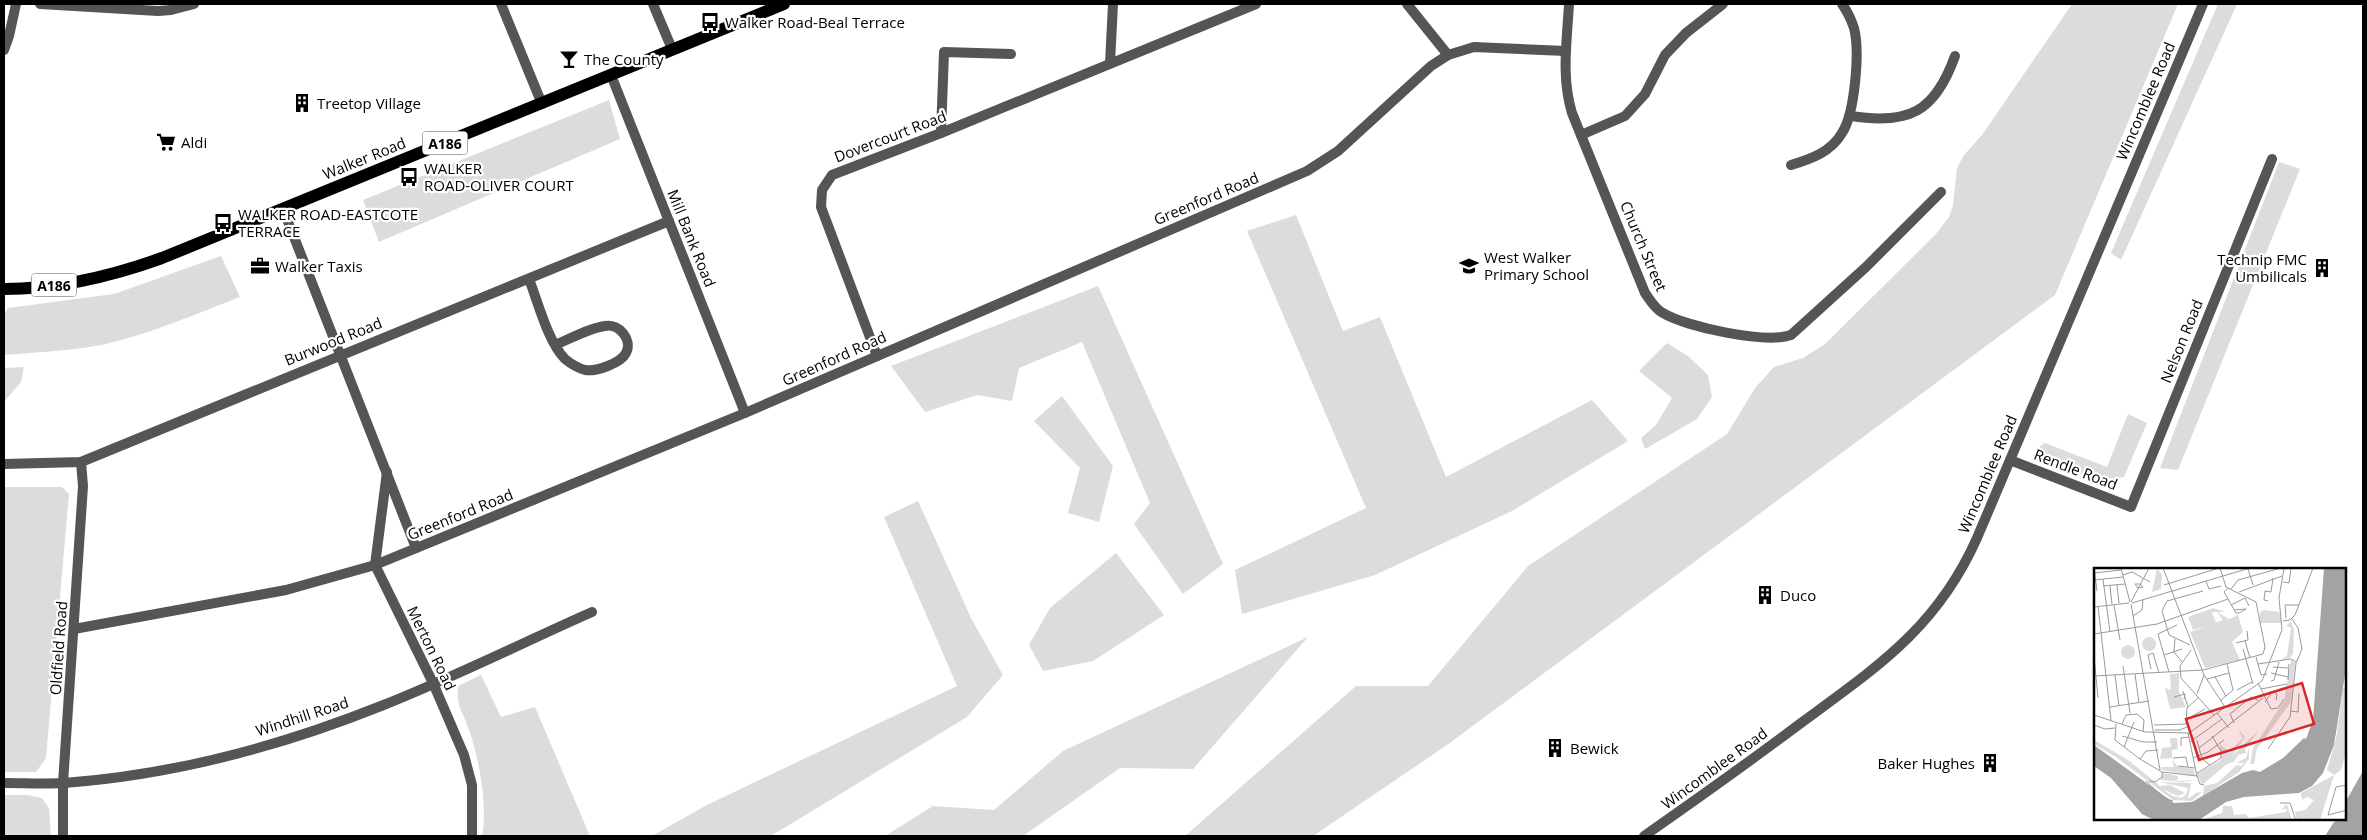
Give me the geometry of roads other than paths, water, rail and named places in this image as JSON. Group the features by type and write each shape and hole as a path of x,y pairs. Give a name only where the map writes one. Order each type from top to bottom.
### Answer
{"main road":[{"name":"Walker Road","path":"4,289 72,282 133,268 283,210 784,4"}],"street":[{"path":"4,50 16,4"},
{"path":"40,4 171,10 194,4"},
{"path":"501,4 542,104"},
{"path":"653,4 672,49"},
{"path":"1110,63 1113,4"},
{"name":"Dovercourt Road","path":"876,356 821,207 822,190 832,175 941,133 1256,4"},
{"path":"1407,4 1448,55"},
{"name":"Church Street","path":"1569,4 1566,93 1645,293 1660,312 1676,320 1760,338 1783,338 1798,329 1866,267 1941,192"},
{"path":"1581,135 1624,116 1645,94 1669,50 1724,4"},
{"path":"1791,165 1811,159 1824,152 1842,133 1851,116 1855,44 1854,29 1842,4"},
{"name":"Wincomblee Road","path":"1644,836 1868,674 1912,636 1942,601 1956,581 2010,460 2203,4"},
{"name":"Greenford Road","path":"74,629 286,590 375,564 745,413 1307,170 1338,152 1431,66 1461,49 1474,47 1566,52"},
{"path":"941,133 944,52 1011,54"},
{"path":"1851,116 1873,118 1897,116 1924,107 1935,98 1955,56"},
{"name":"Mill Bank Road","path":"611,75 745,413"},
{"name":"Nelson Road","path":"2131,507 2272,159"},
{"path":"283,210 341,353 416,548"},
{"name":"Burwood Road","path":"4,464 82,462 341,353 529,279 669,220"},
{"path":"529,279 555,345 565,358 575,366 594,370 619,360 626,354 628,346 626,337 621,331 606,326 555,345"},
{"name":"Rendle Road","path":"2010,460 2131,507"},
{"name":"Oldfield Road","path":"63,836 63,783 83,486 82,462"},
{"path":"375,564 387,472"},
{"name":"Merton Road","path":"375,564 433,683 457,738 468,772 473,800 472,836"},
{"name":"Windhill Road","path":"4,782 63,783 162,768 262,746 343,720 433,683 592,612"}],"place":[{"name":"Walker Road-Beal Terrace","path":"710,22"},
{"name":"The County","path":"569,59"},
{"name":"Treetop Village","path":"302,103"},
{"name":"Aldi","path":"166,142"},
{"name":"WALKER ROAD-OLIVER COURT","path":"409,177"},
{"name":"WALKER ROAD-EASTCOTE TERRACE","path":"223,223"},
{"name":"Walker Taxis","path":"260,266"},
{"name":"West Walker Primary School","path":"1469,266"},
{"name":"Technip FMC Umbilicals","path":"2322,268"},
{"name":"Duco","path":"1765,595"},
{"name":"Bewick","path":"1555,748"},
{"name":"Baker Hughes","path":"1990,763"}]}
